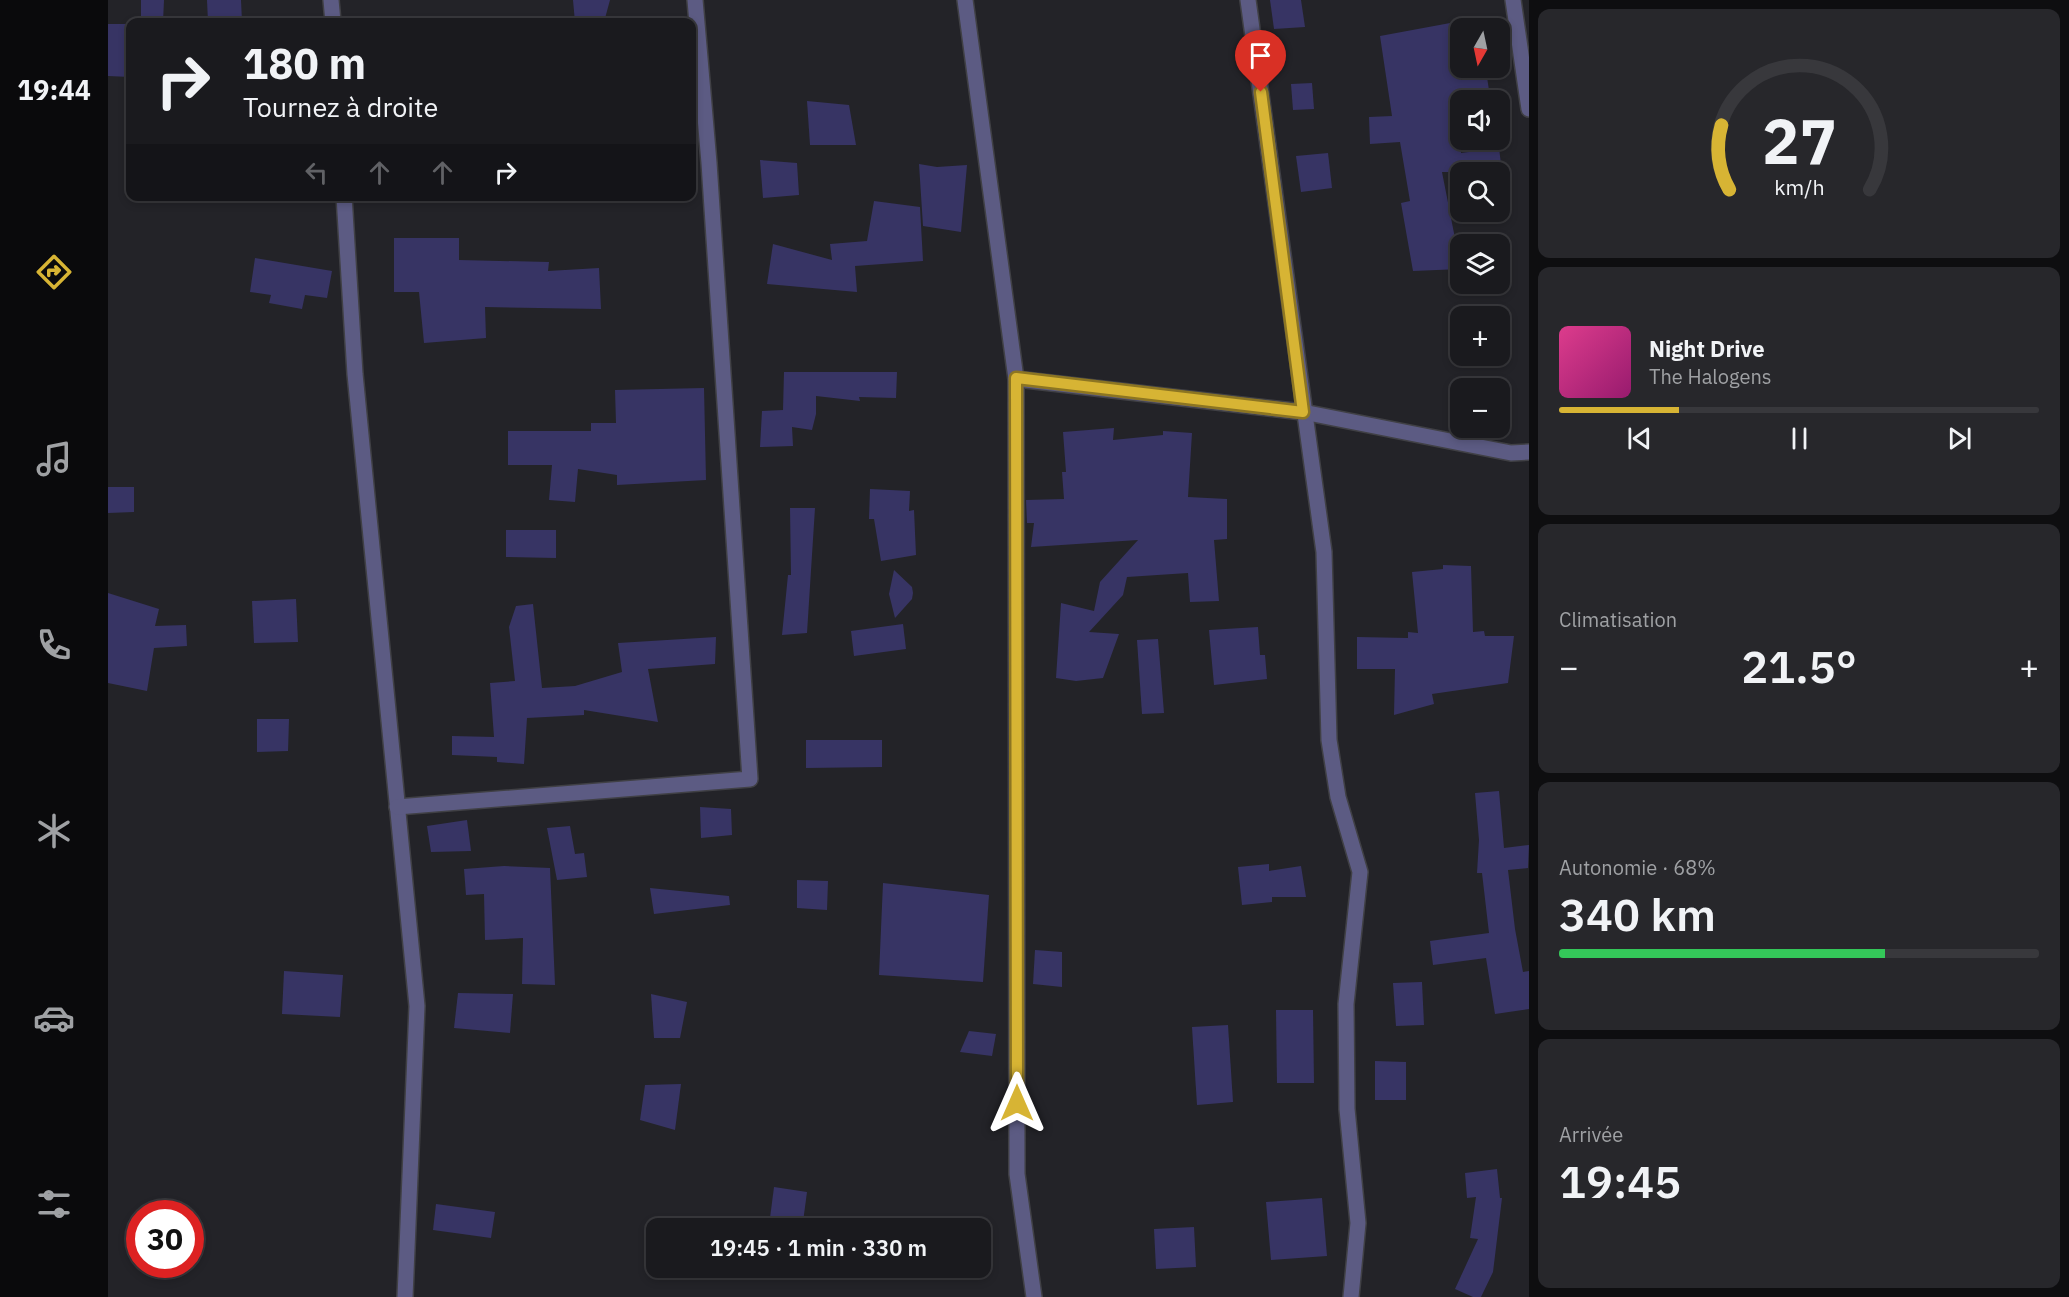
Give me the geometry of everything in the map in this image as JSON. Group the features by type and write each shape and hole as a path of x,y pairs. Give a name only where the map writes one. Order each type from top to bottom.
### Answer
{"street":[{"path":"331,0 333,18"},
{"path":"397,807 750,779 709,163 695,0"},
{"path":"965,0 1016,378 1017,1174 1034,1297"},
{"path":"1248,0 1324,552 1329,740 1338,797 1360,872 1346,1004 1347,1109 1358,1223 1351,1297"},
{"path":"1514,0 1529,109"},
{"path":"344,201 355,374 417,1006 405,1297"},
{"path":"1016,378 1303,412 1510,453 1529,452"}],"building":[{"path":"141,0 164,0 163,18 141,18"},
{"path":"207,0 241,0 242,18 208,18"},
{"path":"573,0 610,0 605,18 575,18"},
{"path":"1270,0 1301,0 1305,27 1274,29"},
{"path":"1450,23 1450,78 1461,78 1461,80 1487,78 1489,90 1450,90 1450,150 1461,150 1461,153 1499,150 1501,162 1450,162 1450,172 1442,172 1454,234 1450,234 1450,269 1413,271 1401,203 1410,201 1400,142 1370,144 1369,117 1392,116 1380,36"},
{"path":"108,24 126,24 126,77 108,76"},
{"path":"1312,83 1314,109 1293,110 1291,84"},
{"path":"807,101 849,105 856,145 810,145"},
{"path":"1328,153 1332,188 1301,192 1296,156"},
{"path":"760,160 797,163 799,195 763,198"},
{"path":"919,164 937,167 967,165 961,232 923,226"},
{"path":"874,201 920,207 923,261 855,266 857,292 767,284 773,244 832,260 830,244 867,241"},
{"path":"394,238 459,238 459,260 549,262 548,271 599,268 601,309 485,307 486,338 424,343 419,292 394,292"},
{"path":"255,258 332,271 327,298 305,295 302,309 269,303 271,295 250,292"},
{"path":"784,372 897,372 896,398 859,397 860,401 816,396 816,414 812,430 792,427 793,446 760,447 762,411 783,410"},
{"path":"704,388 706,480 617,485 617,475 578,469 575,502 549,500 552,465 508,465 508,431 591,431 591,423 616,423 615,390"},
{"path":"1114,428 1113,440 1163,435 1163,431 1192,433 1188,497 1227,499 1227,539 1214,540 1219,601 1190,602 1188,573 1127,577 1123,595 1089,632 1119,634 1103,678 1076,681 1056,678 1061,603 1094,611 1100,582 1138,540 1031,547 1034,523 1027,523 1026,500 1064,499 1062,472 1066,472 1063,432"},
{"path":"108,487 134,487 134,512 108,513"},
{"path":"870,489 910,491 909,511 914,510 916,555 881,561 874,519 869,519"},
{"path":"790,508 815,508 807,633 782,635 788,575 791,575"},
{"path":"506,530 556,530 556,558 506,557"},
{"path":"1443,565 1471,566 1473,632 1484,631 1485,636 1514,636 1508,683 1432,694 1434,704 1394,715 1395,669 1357,669 1357,637 1408,638 1408,632 1418,633 1412,572 1443,569"},
{"path":"894,570 912,587 913,593 912,599 895,618 889,594"},
{"path":"108,593 159,609 155,626 186,625 187,646 154,648 147,691 108,683"},
{"path":"296,599 298,642 254,643 252,601"},
{"path":"533,604 542,688 575,686 622,672 618,643 716,637 715,664 648,669 658,722 584,710 584,715 527,718 524,764 497,762 497,757 452,755 452,736 494,737 490,683 515,681 509,627 516,606"},
{"path":"903,624 906,649 854,656 851,631"},
{"path":"1258,627 1260,655 1265,655 1267,679 1214,685 1209,630"},
{"path":"1158,639 1164,713 1142,714 1137,640"},
{"path":"257,719 289,719 288,751 257,752"},
{"path":"806,740 882,740 882,767 806,768"},
{"path":"1499,791 1504,848 1529,845 1528,868 1508,870 1523,972 1529,971 1529,1009 1495,1014 1486,958 1433,965 1430,941 1489,933 1482,873 1477,873 1479,840 1475,793"},
{"path":"700,807 731,809 732,835 701,838"},
{"path":"467,820 471,851 431,852 427,826"},
{"path":"570,826 575,854 584,853 587,877 557,880 547,828"},
{"path":"1269,864 1269,871 1301,866 1306,897 1272,897 1272,902 1242,905 1238,867"},
{"path":"504,866 550,868 555,985 522,984 523,938 485,940 484,894 466,895 464,869"},
{"path":"797,880 828,881 827,910 797,908"},
{"path":"883,883 989,895 983,982 879,975"},
{"path":"650,888 729,896 730,905 654,914"},
{"path":"1035,950 1062,952 1062,987 1033,984"},
{"path":"284,971 343,975 340,1017 282,1014"},
{"path":"1422,982 1424,1025 1396,1026 1393,983"},
{"path":"458,993 513,994 510,1033 454,1028"},
{"path":"651,994 687,1002 680,1038 654,1038"},
{"path":"1276,1010 1313,1010 1314,1083 1277,1083"},
{"path":"1228,1025 1233,1102 1197,1105 1192,1027"},
{"path":"969,1031 996,1034 992,1056 960,1052"},
{"path":"1375,1061 1406,1062 1406,1100 1375,1100"},
{"path":"681,1084 675,1130 640,1120 645,1085"},
{"path":"1497,1169 1500,1198 1502,1198 1493,1272 1481,1297 1473,1297 1455,1289 1478,1239 1470,1238 1476,1197 1467,1198 1465,1173"},
{"path":"774,1187 807,1192 804,1218 770,1218"},
{"path":"1322,1198 1327,1256 1271,1260 1266,1202"},
{"path":"436,1204 495,1212 491,1238 433,1230"},
{"path":"1194,1227 1196,1267 1156,1269 1154,1229"}],"route":[{"path":"1017,1103 1016,378 1303,412 1261,92"}]}
